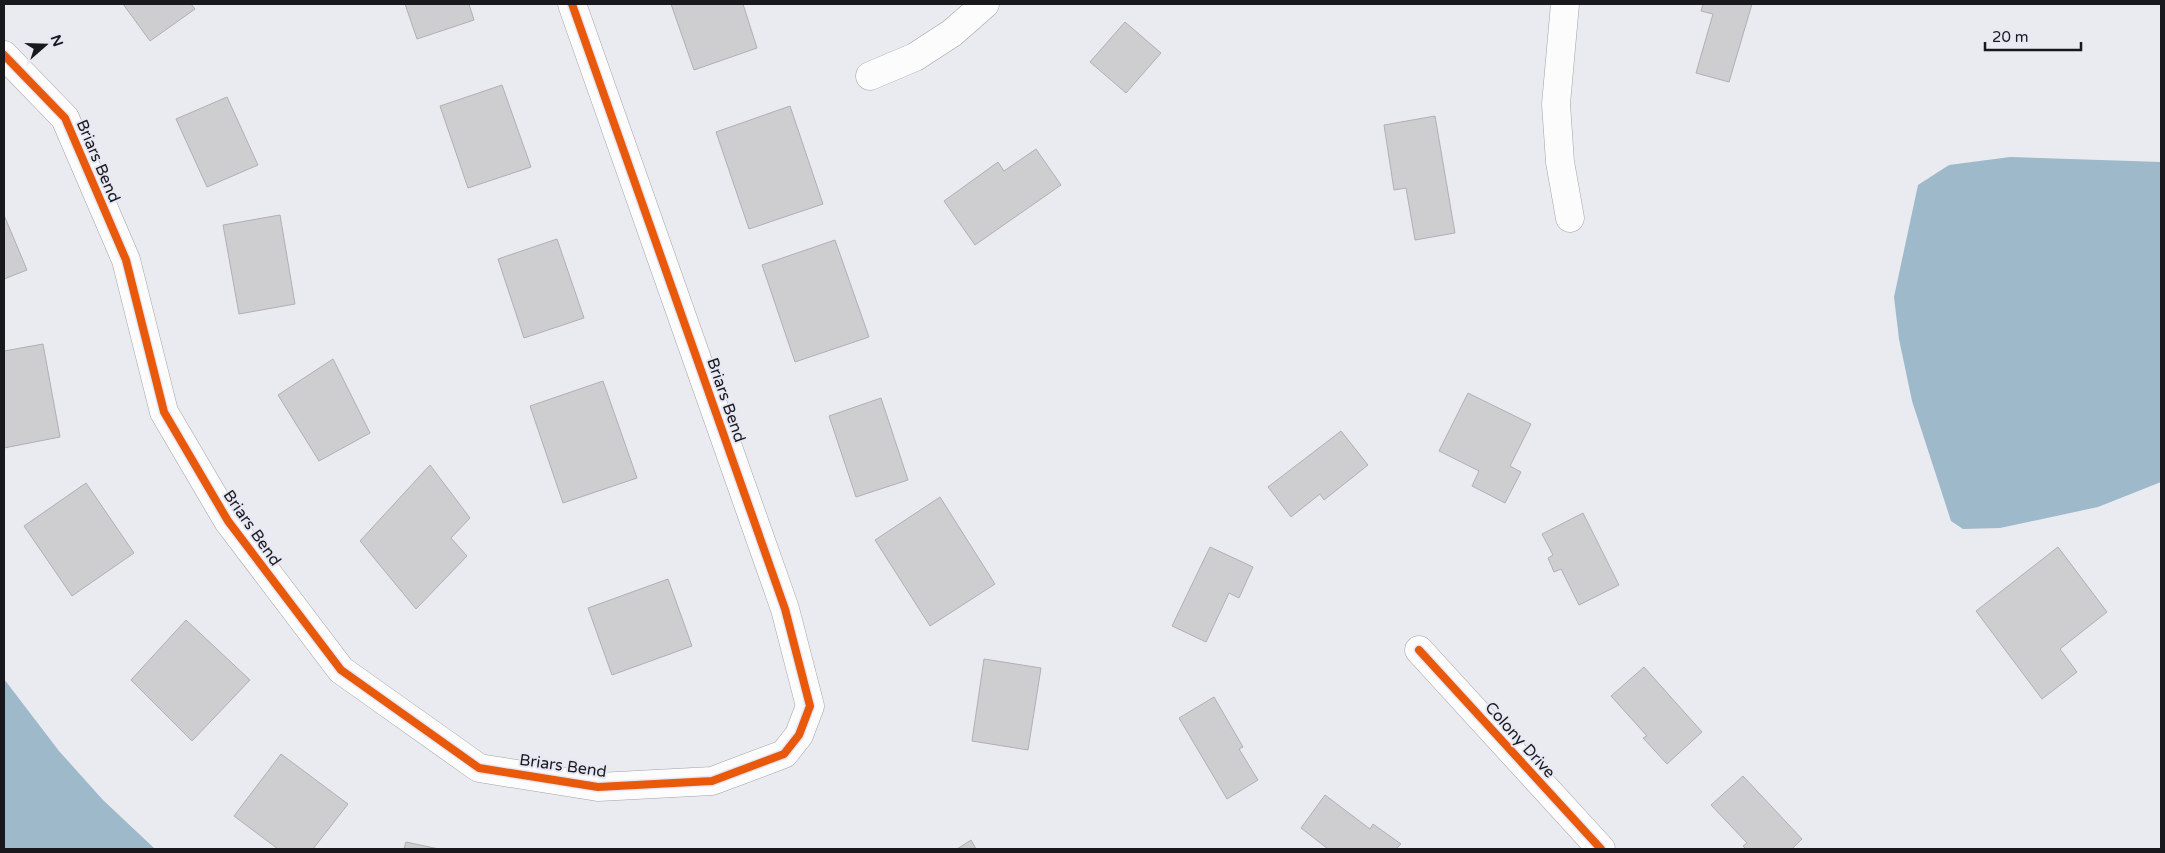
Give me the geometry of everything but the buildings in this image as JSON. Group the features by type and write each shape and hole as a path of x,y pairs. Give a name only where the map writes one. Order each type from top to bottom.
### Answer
{"street":[{"name":"Briars Bend","path":"4,55 65,118 126,260 164,412 228,521 341,670 479,768 598,788 712,781 784,754 799,735 810,706 785,609 572,4"},
{"path":"870,76 915,57 952,33 984,4"},
{"path":"1564,4 1556,104 1560,162 1570,218"},
{"name":"Colony Drive","path":"1419,650 1601,849"}],"water":[{"path":"2010,157 2161,162 2161,482 2098,507 2000,528 1963,529 1951,521 1912,401 1899,339 1894,297 1918,185 1949,165"},
{"path":"4,679 59,751 103,800 155,849 4,849"}],"cycle path":[{"path":"4,55 65,118 126,260 164,412 228,521 341,670 479,768 598,787 712,781 784,754 799,735 810,706 785,609 572,4"},
{"path":"1419,650 1601,849"}]}
